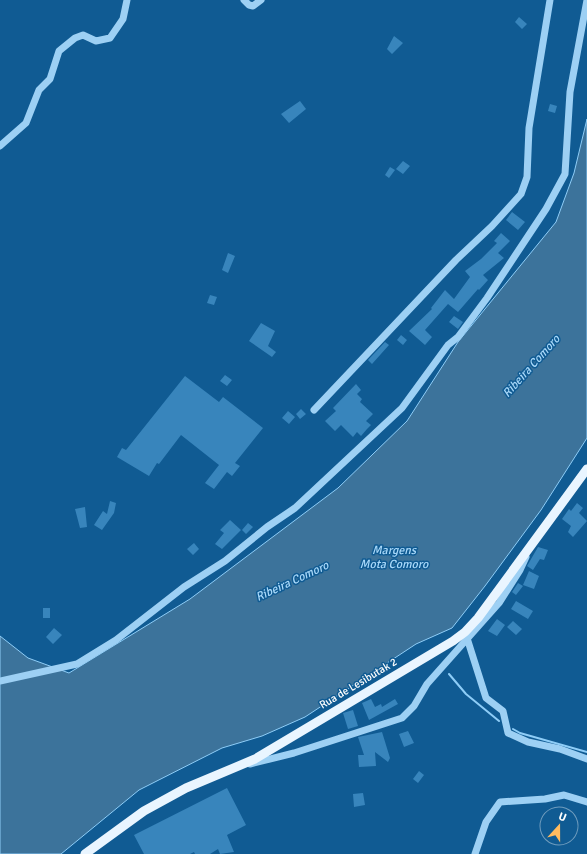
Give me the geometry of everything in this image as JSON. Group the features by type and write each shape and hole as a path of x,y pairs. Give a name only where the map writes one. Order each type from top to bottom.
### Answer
{"main road":[{"name":"Rua de Lesibutak 2","path":"85,854 144,812 186,788 255,759 453,641 465,632 478,618 587,469"}],"street":[{"path":"0,146 26,123 39,90 50,79 59,51 74,38 83,35 96,41 110,38 122,19 127,0"},
{"path":"244,0 249,5 253,6 257,5 261,0"},
{"path":"314,410 456,260 492,226 521,194 527,177 529,128 550,0"},
{"path":"0,681 77,664 116,640 184,587 224,561 267,527 295,508 402,408 448,345 458,337 487,298 546,209 565,174 570,92 586,0"},
{"path":"229,770 294,753 402,718 414,706 427,684 499,603 520,570 528,551"},
{"path":"468,638 486,698 503,711 508,733 528,742 560,749 587,759"},
{"path":"475,854 486,822 500,802 545,799 564,795 587,802"}],"water":[{"name":"Margens Mota Comoro","path":"587,119 587,438 541,510 452,628 416,644 305,717 262,736 222,748 139,790 61,854 0,854 0,636 28,658 69,673 190,599 338,488 407,421 458,342 556,222 574,173"}],"building":[{"path":"519,17 527,24 522,29 515,22"},
{"path":"394,36 403,43 392,54 387,49"},
{"path":"300,101 306,109 289,123 281,114"},
{"path":"550,104 557,106 555,113 548,111"},
{"path":"403,161 410,166 403,174 396,169"},
{"path":"390,167 395,170 389,178 385,175"},
{"path":"512,212 525,222 518,230 506,220"},
{"path":"501,233 510,241 498,253 504,258 483,275 488,280 458,312 448,304 425,330 432,337 425,345 409,331 432,309 431,308 445,290 454,299 470,277 465,271 481,259 497,243 494,241"},
{"path":"228,253 235,256 228,273 222,270"},
{"path":"210,295 217,297 214,305 207,303"},
{"path":"454,316 463,322 458,329 449,322"},
{"path":"261,323 275,331 268,346 276,352 272,357 249,341"},
{"path":"401,335 407,340 403,345 397,340"},
{"path":"385,342 389,345 372,364 368,360"},
{"path":"225,375 232,380 227,386 220,381"},
{"path":"185,376 219,402 223,397 263,428 235,463 240,466 232,476 227,472 214,489 205,483 219,465 181,435 159,464 157,463 149,476 117,457 122,448 126,450"},
{"path":"356,384 361,390 357,394 362,399 360,402 373,414 366,421 371,425 361,436 357,432 353,437 341,425 335,431 325,421 336,411 333,408"},
{"path":"301,409 306,414 300,419 296,414"},
{"path":"288,411 295,417 289,424 282,418"},
{"path":"110,501 116,503 114,513 102,530 94,525 103,511 107,514"},
{"path":"577,503 583,508 579,513 587,521 573,537 568,532 571,526 562,519 569,509 571,511"},
{"path":"85,507 87,527 80,528 75,509"},
{"path":"230,520 241,530 222,549 215,544 224,533 220,530"},
{"path":"248,523 253,527 246,534 242,530"},
{"path":"194,543 199,549 193,555 187,549"},
{"path":"538,547 548,550 544,560 540,559 533,570 527,566"},
{"path":"529,571 539,576 534,589 523,585"},
{"path":"518,583 523,586 516,595 512,592"},
{"path":"516,601 533,611 528,619 511,609"},
{"path":"43,608 50,608 50,618 43,618"},
{"path":"497,619 505,625 497,636 488,631"},
{"path":"513,621 522,629 516,635 507,627"},
{"path":"54,628 62,635 53,644 46,637"},
{"path":"371,699 375,707 381,704 382,707 395,699 398,704 369,720 362,703"},
{"path":"353,710 358,726 348,729 343,713"},
{"path":"408,731 414,743 404,747 399,734"},
{"path":"382,732 390,758 388,762 375,752 376,766 359,767 358,755 364,755 358,737"},
{"path":"419,771 424,775 418,783 413,779"},
{"path":"227,788 246,825 227,835 234,852 220,854 218,849 210,854 195,854 194,852 190,854 144,854 134,835"},
{"path":"363,793 365,805 354,807 353,794"}],"waterway":[{"path":"449,674 466,694 499,721"},
{"path":"513,729 520,733 587,752"}],"water label":[{"name":"Ribeira Comoro","path":"531,366"},
{"name":"Ribeira Comoro","path":"292,581"}]}
